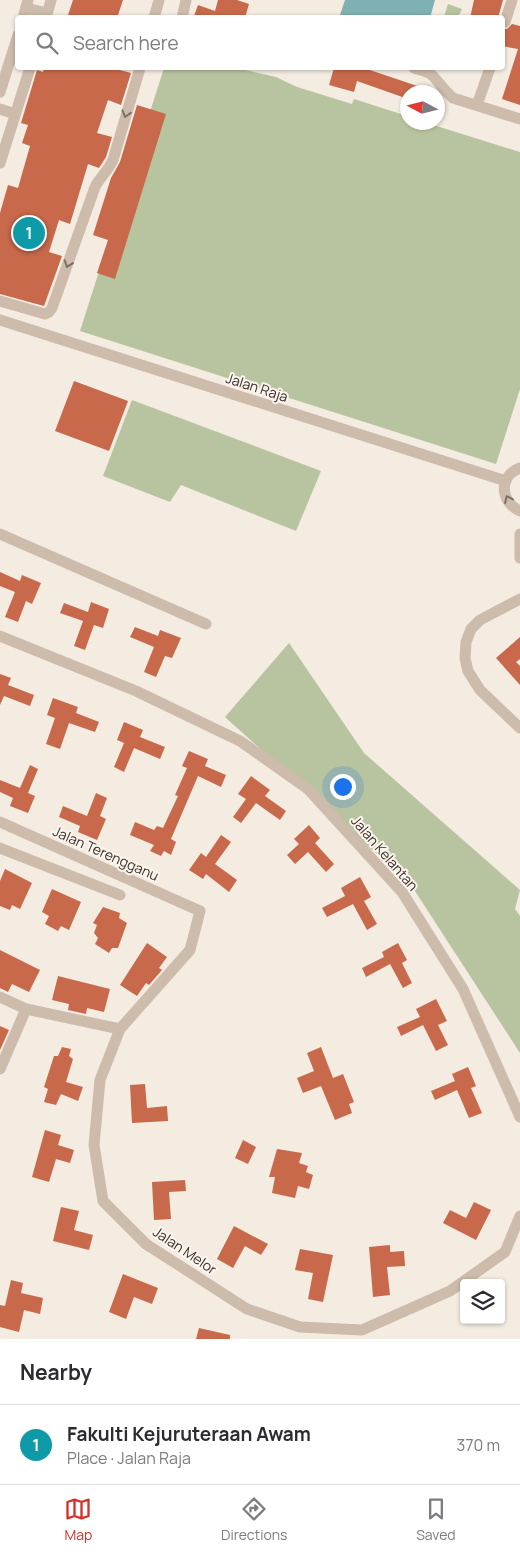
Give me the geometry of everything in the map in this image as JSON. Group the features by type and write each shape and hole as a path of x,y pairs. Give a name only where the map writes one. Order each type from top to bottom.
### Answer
{"street":[{"path":"26,9 47,15 51,0"},
{"path":"155,15 159,0"},
{"path":"183,15 186,0"},
{"path":"505,22 512,0"},
{"path":"0,92 14,59"},
{"path":"0,163 29,70"},
{"path":"0,301 45,314 52,308 97,182 106,173 113,160 139,70"},
{"path":"420,70 433,77 444,91 453,98 520,119"},
{"path":"477,105 489,70"},
{"path":"0,109 15,114"},
{"name":"Jalan Raja","path":"0,320 506,481"},
{"path":"520,468 510,474 504,489 508,503 520,512"},
{"path":"0,534 206,624"},
{"path":"520,534 520,558"},
{"path":"520,599 480,620 471,629 466,642 465,658 468,671 480,690 520,728"},
{"name":"Jalan Kelantan","path":"0,636 136,691 240,741 308,789 402,892 463,989 520,1117"},
{"name":"Jalan Terengganu","path":"0,822 200,911"},
{"path":"0,848 120,895"},
{"name":"Jalan Melor","path":"200,911 190,950 120,1029 100,1080 94,1145 104,1202 146,1244 248,1309 300,1327 362,1330 450,1291 505,1252 520,1216"},
{"path":"0,997 26,1009 120,1029"},
{"path":"0,1069 26,1009"}],"green space":[{"path":"448,4 462,9 459,15 445,15"},
{"path":"163,70 246,70 276,77 297,87 352,104 354,99 400,114 400,130 445,129 520,152 520,389 496,464 80,331"},
{"path":"132,400 321,471 296,531 181,485 170,502 103,476"},
{"path":"289,643 364,753 520,890 515,909 520,916 520,1053 411,885 225,717"}],"water":[{"path":"345,0 435,0 431,15 340,15"}],"building":[{"path":"73,0 123,0 118,15 68,15"},
{"path":"218,0 237,0 249,4 246,15 194,15 198,5 215,11"},
{"path":"474,0 503,0 499,15 471,15"},
{"path":"512,24 520,26 520,105 502,99 518,49 505,47 505,29"},
{"path":"37,70 43,72 44,70 120,70 131,73 121,105 108,100 97,133 112,137 106,157 99,168 88,164 70,224 59,220 49,252 62,256 44,306 0,294 0,213 8,185 18,188 30,146 22,143 28,125 21,123"},
{"path":"333,70 370,70 414,85 400,85 400,96 357,81 354,92 329,85"},
{"path":"137,105 166,114 115,279 97,273 108,240 93,235 111,178 120,162"},
{"path":"74,381 128,401 109,451 55,431"},
{"path":"0,572 20,581 22,575 41,583 32,604 26,601 18,622 5,617 15,592 0,586"},
{"path":"91,602 109,609 103,628 94,625 85,650 74,646 83,621 60,613 64,603 88,612"},
{"path":"135,627 158,636 160,630 181,638 172,658 165,656 156,677 144,672 154,647 130,637"},
{"path":"520,637 520,659 516,662 520,666 520,685 496,658"},
{"path":"0,674 11,678 8,685 34,695 30,706 4,696 0,705"},
{"path":"53,698 78,707 76,713 99,722 95,732 69,723 60,749 46,744 55,718 47,715"},
{"path":"124,722 143,730 140,737 165,747 160,759 134,748 124,772 114,767 124,743 117,740"},
{"path":"189,751 208,759 205,766 226,775 221,787 198,776 171,839 176,842 171,855 164,851 161,856 150,851 154,845 130,835 135,822 154,830 157,826 163,828 178,796 175,795 187,768 182,766"},
{"path":"30,765 38,769 28,793 35,796 28,813 10,806 13,798 0,792 0,780 20,788"},
{"path":"251,776 270,790 265,796 286,811 280,820 256,803 241,823 233,817 246,799 238,794"},
{"path":"96,793 107,798 100,816 106,819 97,840 78,832 80,826 59,817 63,806 87,816"},
{"path":"309,825 320,838 315,843 334,864 326,872 308,852 295,864 287,855 299,844 294,839"},
{"path":"221,835 231,842 215,864 237,880 229,892 206,874 203,879 189,870 201,853 206,857"},
{"path":"5,869 32,883 20,909 12,905 10,910 0,906 0,881"},
{"path":"360,877 371,897 364,901 377,924 367,930 353,904 327,917 322,908 345,896 341,888"},
{"path":"52,889 81,902 69,930 61,926 58,931 45,924 49,916 42,912"},
{"path":"103,907 120,913 119,918 127,923 118,948 112,948 109,953 95,944 98,938 94,933 97,925 93,923"},
{"path":"147,943 167,957 159,968 162,970 149,985 146,983 137,996 120,985"},
{"path":"398,943 407,960 402,963 412,983 403,988 390,964 366,977 362,968 384,957 382,952"},
{"path":"0,950 40,970 29,992 12,984 8,992 0,988"},
{"path":"58,976 110,989 104,1012 87,1008 86,1014 68,1010 69,1004 52,1000"},
{"path":"436,999 447,1021 438,1025 448,1045 436,1051 423,1025 401,1036 397,1027 420,1017 416,1009"},
{"path":"0,1026 9,1030 0,1050"},
{"path":"62,1047 71,1049 69,1056 73,1059 66,1082 83,1087 78,1101 61,1094 56,1105 44,1102 48,1089 44,1087 54,1056 58,1056"},
{"path":"321,1047 333,1078 343,1074 354,1102 349,1104 352,1113 335,1120 321,1086 303,1093 297,1078 314,1071 307,1053"},
{"path":"468,1067 476,1086 471,1088 482,1113 469,1118 457,1090 435,1100 431,1091 455,1081 452,1074"},
{"path":"145,1084 147,1108 167,1106 168,1121 132,1123 130,1085"},
{"path":"45,1130 61,1135 58,1145 74,1150 70,1163 56,1159 49,1182 32,1177"},
{"path":"243,1140 256,1147 248,1164 235,1158"},
{"path":"277,1149 302,1153 299,1163 308,1166 306,1172 313,1175 309,1189 298,1186 295,1198 272,1193 275,1177 269,1177"},
{"path":"185,1180 186,1191 169,1192 171,1219 154,1220 152,1182"},
{"path":"474,1202 491,1210 476,1240 443,1223 450,1210 466,1218"},
{"path":"61,1207 79,1211 74,1230 93,1235 89,1250 53,1241"},
{"path":"234,1226 268,1244 261,1255 245,1246 233,1268 217,1259"},
{"path":"390,1245 390,1252 404,1251 405,1266 387,1267 390,1295 373,1297 369,1247"},
{"path":"300,1249 333,1255 323,1302 308,1299 313,1273 295,1270"},
{"path":"123,1274 158,1288 152,1304 134,1297 126,1319 109,1312"},
{"path":"11,1280 23,1283 21,1293 43,1298 40,1314 24,1310 19,1332 0,1327 0,1305 5,1306"},
{"path":"199,1328 230,1335 230,1339 196,1339"}],"place":[{"name":"Fakulti Kejuruteraan Awam","path":"29,233"}]}
